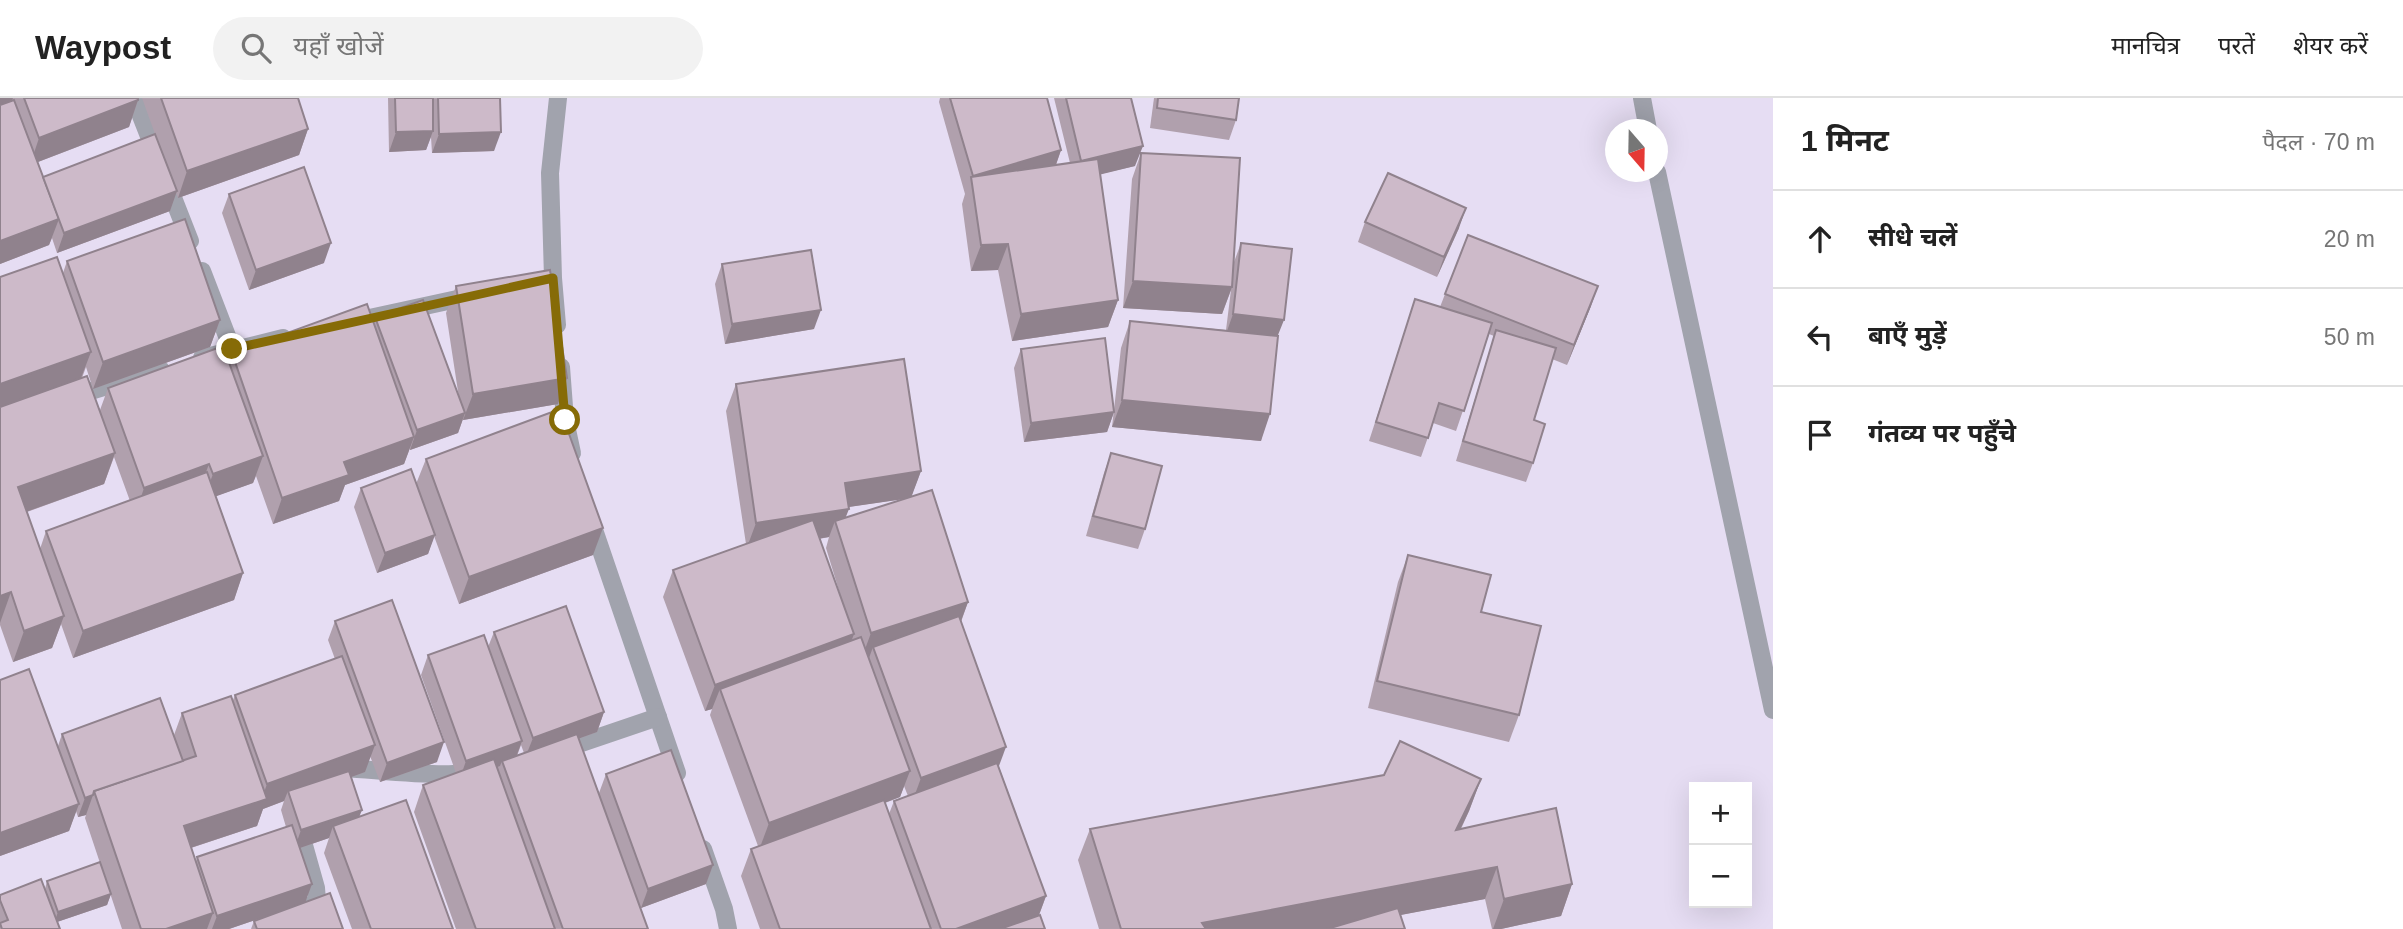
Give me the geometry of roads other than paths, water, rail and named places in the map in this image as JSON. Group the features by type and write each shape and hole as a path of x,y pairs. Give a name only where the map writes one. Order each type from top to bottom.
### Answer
{"street":[{"path":"134,98 232,349"},
{"path":"558,98 550,173 546,279 559,349 565,420 575,467"},
{"path":"1642,98 1646,119"},
{"path":"1659,182 1773,710"},
{"path":"339,325 486,292"},
{"path":"48,403 232,349 299,334"},
{"path":"584,503 684,794"},
{"path":"328,770 339,767 444,775 477,773 516,765 657,717"},
{"path":"290,917 302,913 317,900 292,805"},
{"path":"697,832 724,909 728,929"}]}
